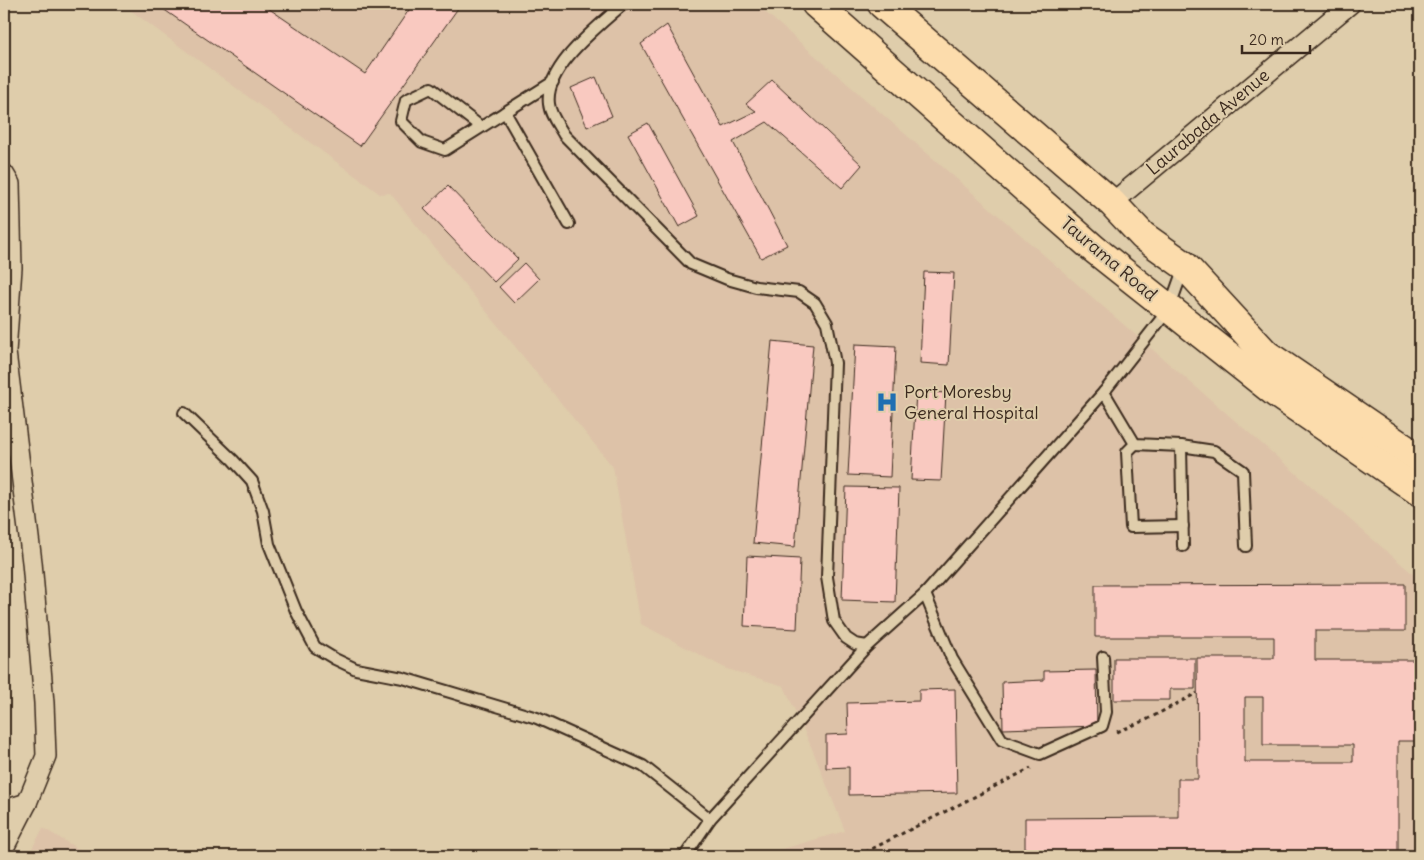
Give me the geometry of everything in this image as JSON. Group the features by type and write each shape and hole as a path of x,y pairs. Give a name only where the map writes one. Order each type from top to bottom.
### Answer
{"main road":[{"name":"Taurama Road","path":"816,4 1094,249 1277,394 1420,492"},
{"path":"882,4 1112,203 1143,236 1184,265 1266,354 1420,459"}],"street":[{"name":"Laurabada Avenue","path":"1112,203 1350,4"},
{"path":"4,174 10,184 12,268 6,352 32,562 44,703 46,756 27,803 4,848"},
{"path":"4,810 27,803"}],"lane":[{"path":"623,4 570,53 553,82 548,103 551,113 564,135 691,264 727,279 756,287 799,292 815,303 827,323 835,363 827,577 834,622 846,638 855,644 867,646"},
{"path":"481,127 431,88 406,100 401,121 422,142 445,150 553,82"},
{"path":"505,112 569,224"},
{"path":"685,856 710,819 867,646 925,594 1104,392 1169,309 1184,265"},
{"path":"1104,392 1135,444"},
{"path":"184,413 252,481 263,511 269,544 296,611 315,647 356,669 403,678 538,718 643,766 710,819"},
{"path":"1183,526 1131,527 1127,452 1135,444 1181,446 1214,451 1243,470 1246,546"},
{"path":"1181,446 1183,546"},
{"path":"925,594 952,659 1002,740 1040,754 1102,726 1106,712 1103,657"}],"path":[{"path":"1112,734 1148,719 1197,693"},
{"path":"858,856 1032,767"}],"shaded area":[{"name":"Port Moresby General Hospital","path":"122,4 756,4 1420,580 1420,856 758,856 845,831 813,751 784,686 727,669 641,624 613,467 390,193 380,194"},
{"path":"43,828 90,856 28,856"}],"building":[{"path":"156,4 262,4 365,74 413,4 461,4 360,146"},
{"path":"667,25 723,127 756,111 746,104 772,80 862,165 842,188 767,122 733,142 787,245 761,258 641,44"},
{"path":"596,77 612,116 587,127 571,88"},
{"path":"648,123 699,216 679,227 628,134"},
{"path":"448,186 518,259 494,282 424,209"},
{"path":"524,263 539,279 514,303 499,287"},
{"path":"924,272 954,273 949,365 920,363"},
{"path":"772,341 813,345 795,547 753,543"},
{"path":"855,344 896,346 890,477 848,475"},
{"path":"916,391 946,393 941,481 911,480"},
{"path":"846,487 899,488 895,602 842,600"},
{"path":"747,556 800,559 797,629 744,626"},
{"path":"1405,584 1405,631 1315,631 1315,660 1420,660 1420,741 1398,741 1398,856 1025,856 1025,818 1178,817 1178,779 1198,779 1197,658 1274,658 1274,637 1095,637 1095,585","holes":["1245,697 1263,697 1263,745 1353,745 1353,762 1245,762"]},
{"path":"1114,658 1195,658 1195,689 1170,689 1170,700 1114,700"},
{"path":"1096,670 1097,726 1003,729 1002,682 1044,680 1044,671"},
{"path":"955,689 957,793 849,795 849,767 826,768 826,735 848,734 847,703 919,701 919,690"},
{"path":"933,852 934,856 905,856"}],"place":[{"name":"Port Moresby General Hospital","path":"887,402"}]}
